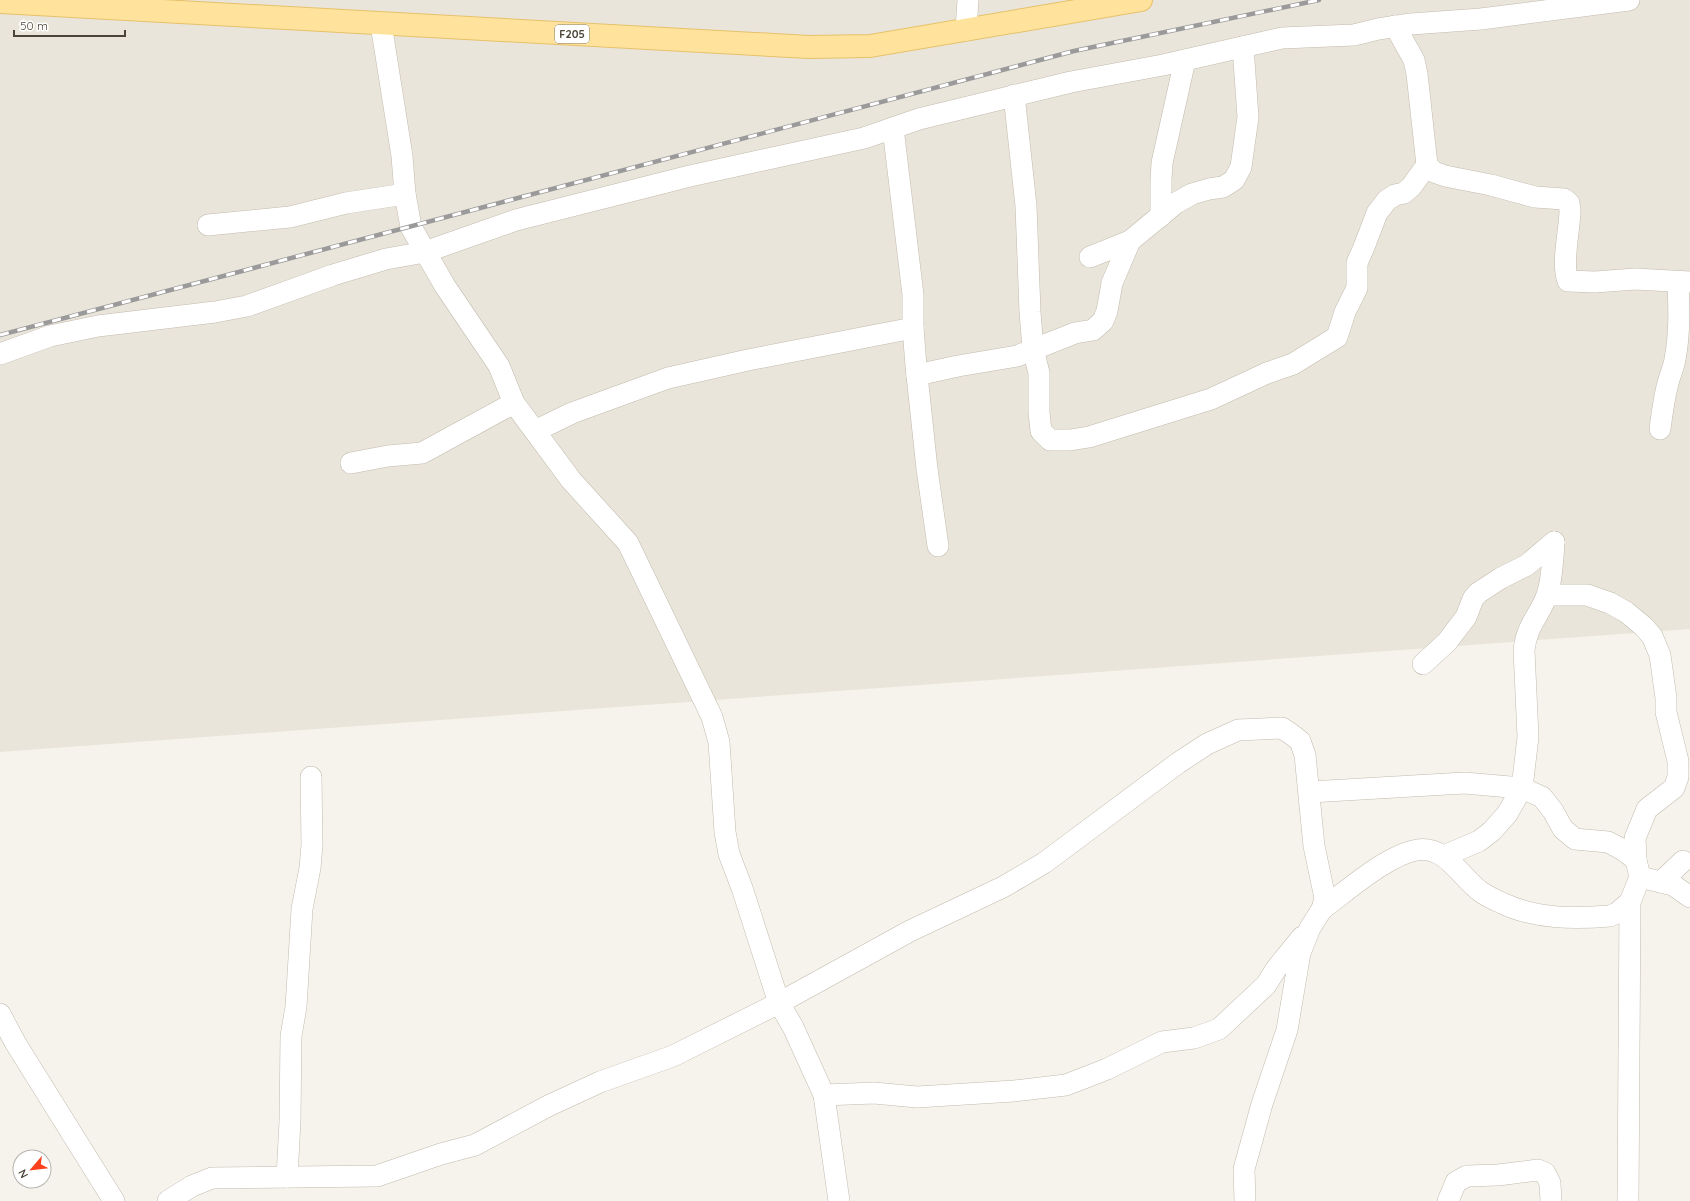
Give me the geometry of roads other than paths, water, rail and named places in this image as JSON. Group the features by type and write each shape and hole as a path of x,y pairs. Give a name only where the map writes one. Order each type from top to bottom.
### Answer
{"main road":[{"name":"F205","path":"0,2 809,47 870,46 1141,0"}],"street":[{"path":"966,30 968,0"},
{"path":"0,354 50,336 98,326 208,313 247,306 333,276 379,262 425,252 516,220 690,176 864,138 919,119 1071,82 1185,60 1282,38 1354,35 1395,26 1481,19 1630,0"},
{"path":"381,24 402,156 405,194 411,227 445,286 498,366 514,403 571,480 628,543 712,717 719,742 725,832 729,854 742,888 779,1003 793,1027 824,1095 839,1201"},
{"path":"1395,26 1414,60 1417,74 1427,165 1434,172 1445,176 1491,185 1535,197 1564,199 1569,203 1570,210 1566,252 1566,276 1568,281 1595,282 1635,279 1684,282 1679,312 1678,341 1675,361 1668,382 1662,409 1660,429"},
{"path":"1090,257 1130,241 1176,203 1192,194 1223,187 1234,180 1241,167 1248,117 1243,47"},
{"path":"1162,216 1160,180 1162,163 1185,60"},
{"path":"1014,95 1026,206 1030,312 1034,349 1039,373 1039,412 1042,431 1050,440 1070,440 1089,437 1211,399 1267,373 1293,364 1337,337 1345,312 1357,288 1356,263 1377,213 1387,200 1395,195 1404,193 1411,187 1427,165"},
{"path":"893,128 913,295 912,328 927,469 938,546"},
{"path":"208,225 290,217 346,204 405,194"},
{"path":"917,375 1017,356 1075,333 1093,330 1103,321 1107,311 1112,282 1130,241"},
{"path":"535,431 572,412 668,378 748,360 912,328"},
{"path":"350,463 388,456 422,453 514,403"},
{"path":"1423,664 1447,642 1466,617 1473,599 1478,593 1501,578 1527,565 1554,542 1553,567 1548,595 1526,636 1524,650 1528,737 1522,788 1507,814 1492,830 1479,841 1444,856"},
{"path":"1548,595 1587,595 1610,603 1626,612 1643,626 1652,636 1660,655 1666,698 1666,712 1678,761 1678,777 1674,788 1646,808 1635,838 1638,869 1630,902 1628,1201"},
{"path":"168,1201 192,1186 212,1178 377,1176 441,1154 475,1145 548,1106 600,1082 673,1056 779,1003 910,931 1003,887 1044,863 1178,763 1207,744 1238,730 1282,728 1300,742 1305,755 1310,792 1314,846 1325,898 1322,909 1310,928 1276,969 1266,985 1219,1029 1194,1038 1162,1042 1107,1069 1066,1085 1014,1091 918,1097 874,1093 824,1095"},
{"path":"287,1177 290,1121 291,1036 296,1007 302,909 310,868 312,845 311,777"},
{"path":"1310,792 1464,783 1522,788 1542,797 1553,811 1563,829 1575,839 1608,842 1623,850 1638,869 1660,882 1673,885 1690,897"},
{"path":"1322,909 1364,878 1399,856 1418,850 1432,851 1444,856 1481,892 1503,904 1534,914 1554,917 1610,916 1617,913 1630,902"},
{"path":"1660,882 1683,861"},
{"path":"1245,1201 1244,1169 1262,1104 1287,1030 1300,953 1310,928"},
{"path":"0,1014 16,1044 114,1201"},
{"path":"1448,1201 1456,1182 1462,1177 1498,1175 1538,1170 1545,1173 1550,1183 1551,1201"}],"railway":[{"path":"0,335 1074,51 1319,0"}]}
